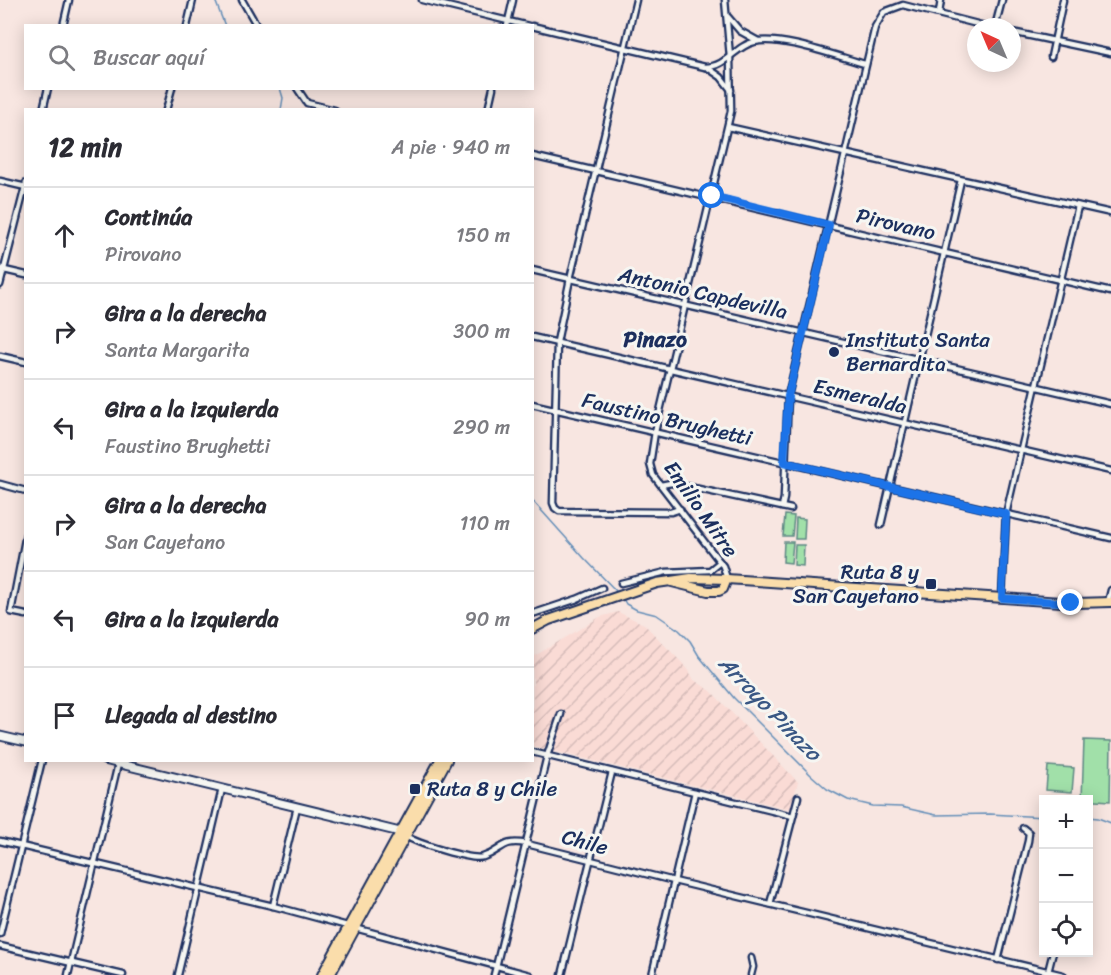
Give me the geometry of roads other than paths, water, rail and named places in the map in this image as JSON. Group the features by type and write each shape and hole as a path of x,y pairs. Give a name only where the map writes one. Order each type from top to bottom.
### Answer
{"main road":[{"path":"534,628 627,593 666,581 692,578 1076,603 1109,603"},
{"path":"666,581 714,592 723,589 727,579"},
{"path":"330,975 352,928 439,762"},
{"path":"403,834 446,762"},
{"path":"322,975 352,928"}],"street":[{"path":"63,24 69,0"},
{"path":"187,24 193,0"},
{"path":"242,0 256,24"},
{"path":"422,0 507,23 513,0"},
{"path":"636,0 557,342 555,508 560,511 618,512 671,512 680,509"},
{"name":"Emilio Mitre","path":"725,0 730,57 731,111 687,306 655,432 650,469 720,562 726,571 727,579"},
{"path":"939,12 941,0"},
{"path":"997,18 1002,0"},
{"path":"1051,57 1063,0"},
{"path":"782,507 788,396 875,27 884,12 903,5 967,20"},
{"path":"727,15 735,26 758,41"},
{"path":"534,27 705,67 714,67 747,44 758,41 781,42 865,64"},
{"path":"1021,34 1111,53"},
{"path":"705,67 721,77 731,90"},
{"path":"43,108 48,90"},
{"path":"167,108 172,90"},
{"path":"298,90 305,102 328,108"},
{"path":"488,108 493,90"},
{"path":"728,127 1111,213"},
{"name":"Pirovano","path":"534,156 712,196 1111,292"},
{"path":"881,525 961,180"},
{"path":"0,181 24,186"},
{"path":"0,285 2,269 24,190"},
{"path":"1002,598 1006,514 1078,206"},
{"path":"2,269 24,274"},
{"name":"Antonio Capdevilla","path":"534,270 1111,404"},
{"name":"Esmeralda","path":"534,336 1111,471"},
{"path":"0,356 24,362"},
{"name":"Faustino Brughetti","path":"534,405 1111,538"},
{"path":"661,485 671,483 791,509"},
{"path":"0,484 24,490"},
{"path":"24,543 11,612 24,615"},
{"path":"621,583 666,572 710,570 720,562"},
{"path":"19,564 24,565"},
{"path":"534,614 602,588"},
{"path":"1109,603 1111,590"},
{"path":"534,617 542,623"},
{"path":"494,975 547,756 561,714"},
{"path":"0,736 24,742"},
{"path":"534,753 793,816"},
{"path":"0,934 42,762"},
{"name":"Chile","path":"110,762 403,834 417,842 475,858 486,856 510,842 527,844 1063,975"},
{"path":"139,769 141,762"},
{"path":"68,975 117,764"},
{"path":"562,975 612,772"},
{"path":"178,975 222,789"},
{"path":"652,975 695,792"},
{"path":"770,904 798,797"},
{"path":"273,906 297,807"},
{"path":"998,960 1028,841 1029,833 1023,828"},
{"path":"0,841 273,906 530,975"},
{"path":"0,946 123,975"},
{"path":"1048,972 1052,957"},
{"path":"751,958 753,967 751,975"}],"waterway":[{"name":"Arroyo Pinazo","path":"215,0 224,24"},
{"name":"Arroyo Pinazo","path":"281,90 283,98 281,108"},
{"name":"Arroyo Pinazo","path":"534,502 619,594"},
{"name":"Arroyo Pinazo","path":"622,597 626,604 637,610 657,615 679,630 734,698 827,789 848,800 873,806 901,807 936,815 990,814 1039,817"},
{"name":"Arroyo Pinazo","path":"1093,818 1111,823"}],"place":[{"name":"Instituto Santa Bernardita","path":"834,352"},
{"name":"Ruta 8 y San Cayetano","path":"931,584"},
{"name":"Ruta 8 y Chile","path":"415,789"}],"district":[{"name":"Pinazo","path":"655,339"}]}
